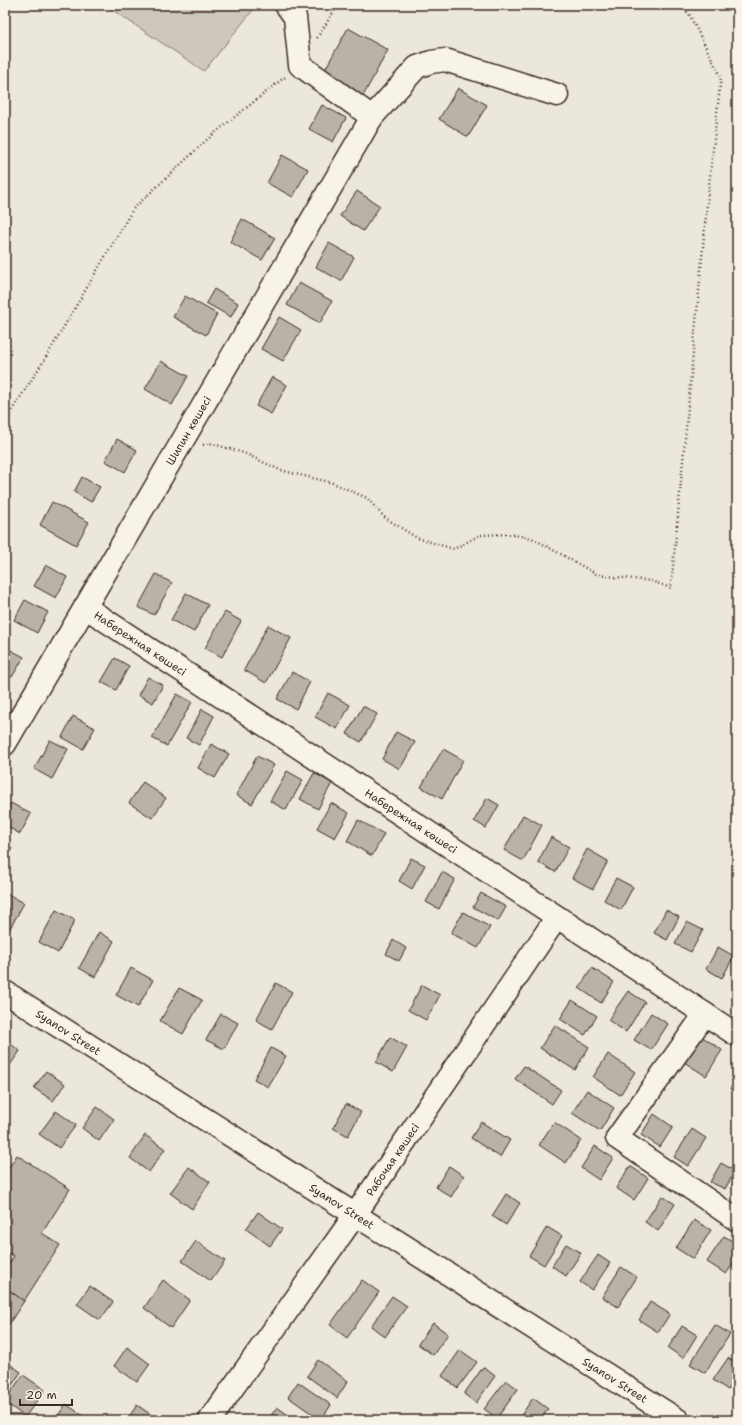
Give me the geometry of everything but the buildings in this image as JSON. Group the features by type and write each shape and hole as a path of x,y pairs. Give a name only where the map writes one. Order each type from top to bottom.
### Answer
{"street":[{"path":"286,5 295,17 300,65 372,117"},
{"name":"Шипин көшесі","path":"5,744 372,117 417,67 431,62 445,60 557,95"},
{"name":"Набережная көшесі","path":"85,607 737,1035"},
{"name":"Рабочая көшесі","path":"210,1420 355,1215 557,917"},
{"name":"Syanov Street","path":"5,992 678,1420"},
{"path":"706,1014 617,1138 737,1220"}],"path":[{"path":"317,38 338,5"},
{"path":"178,449 210,443 244,453 280,470 333,483 367,498 384,517 417,538 454,550 480,535 508,534 532,538 598,575 651,581 671,588 708,194 721,77 689,14 680,5"},
{"path":"5,421 45,359 133,209 211,136 300,65"}],"shaded area":[{"path":"105,5 257,5 204,71"}]}
